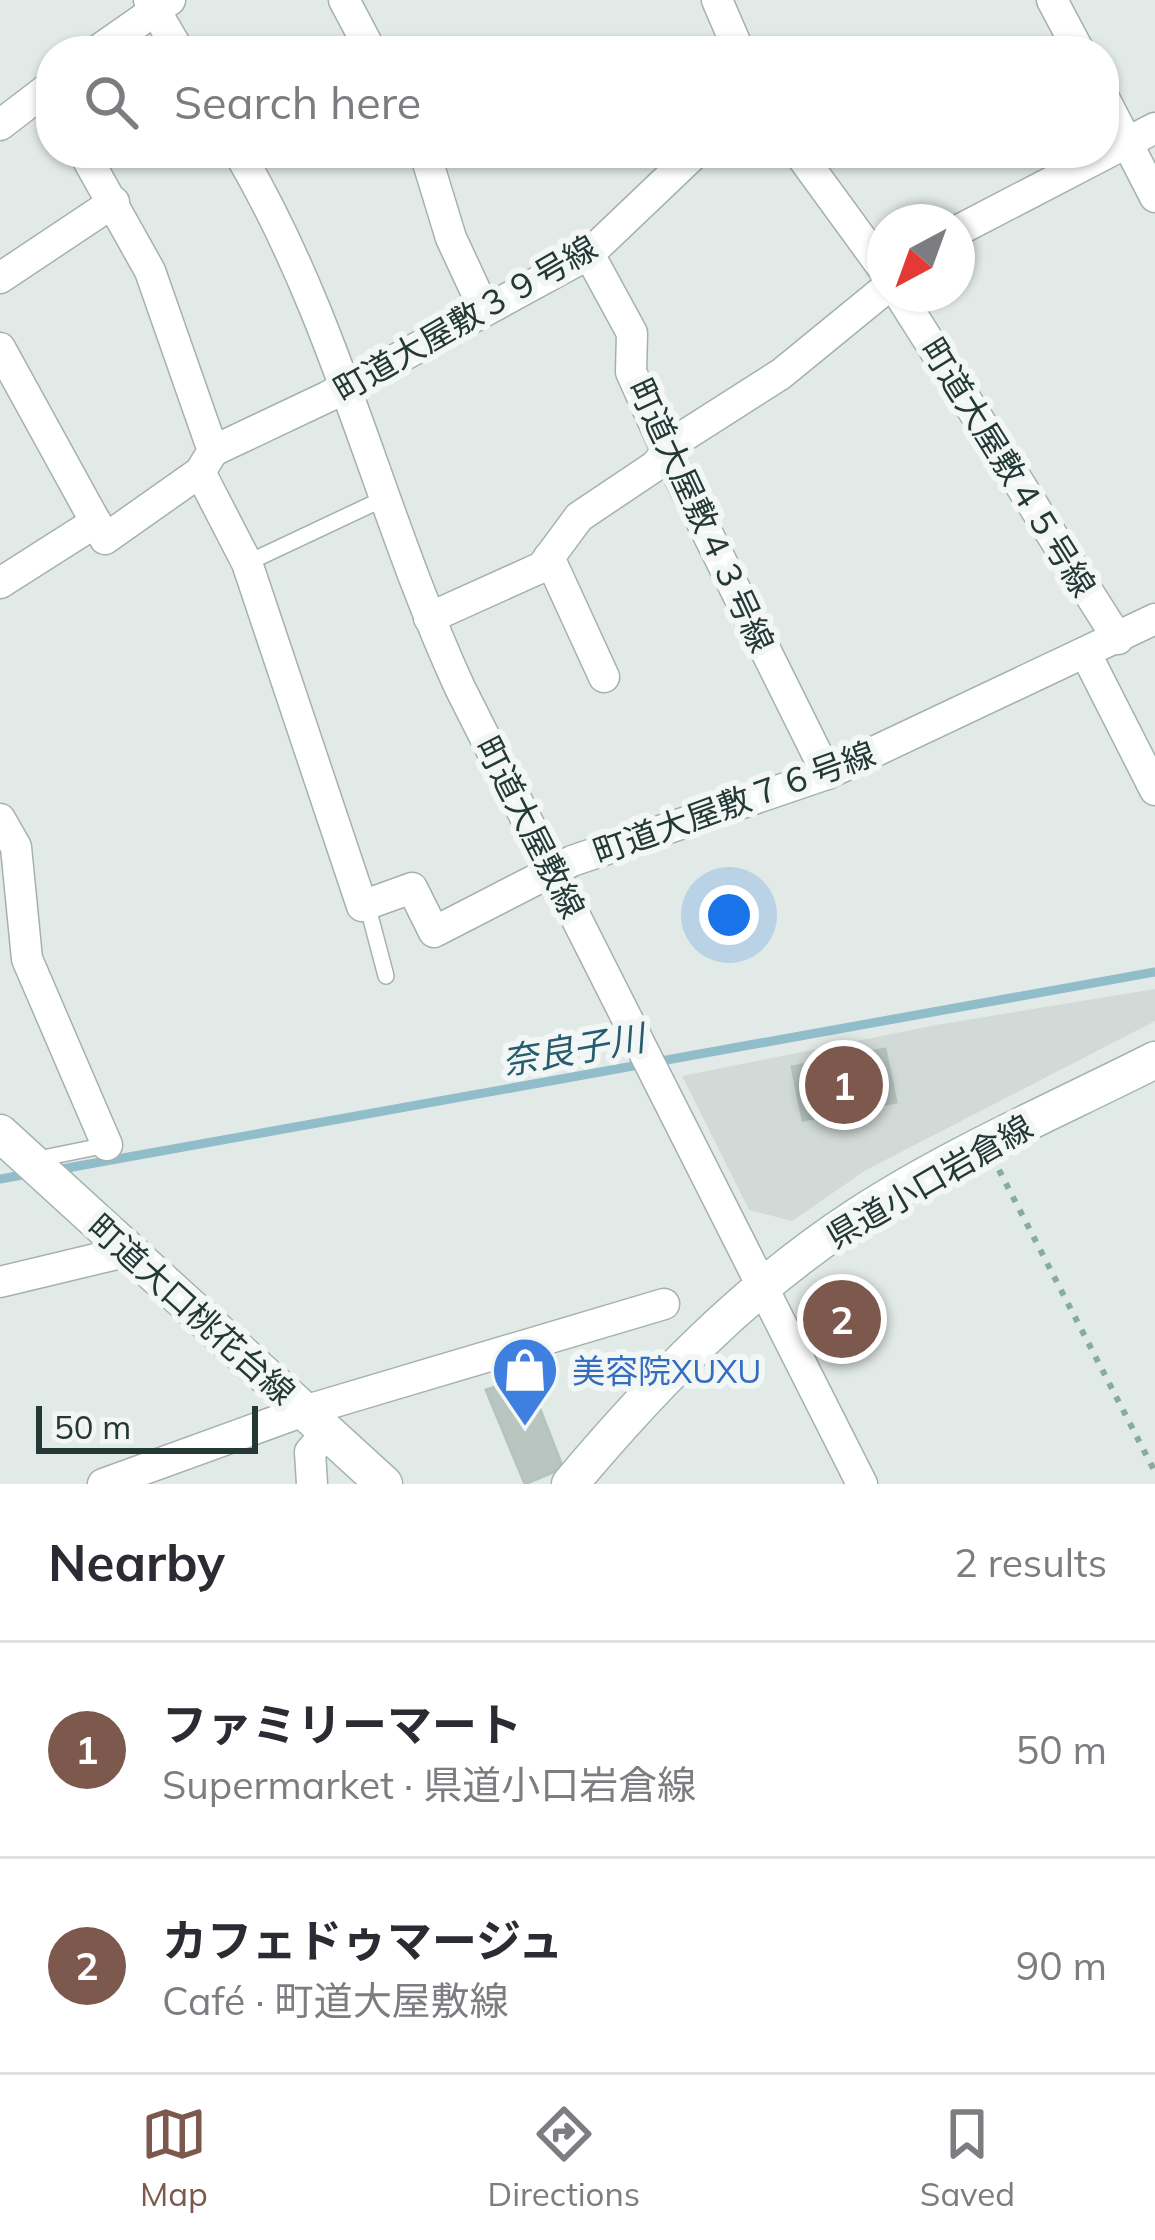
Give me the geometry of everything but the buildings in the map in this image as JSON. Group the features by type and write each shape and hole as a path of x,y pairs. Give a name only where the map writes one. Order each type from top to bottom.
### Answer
{"main road":[{"name":"県道小口岩倉線","path":"570,1484 642,1400 763,1287 861,1214 1155,1060"},
{"name":"町道大口桃花台線","path":"0,1133 384,1484"}],"street":[{"path":"344,0 363,36"},
{"path":"717,0 733,36"},
{"path":"1052,0 1071,36"},
{"path":"116,36 157,3 172,36"},
{"path":"0,125 36,101"},
{"path":"1119,127 1155,197"},
{"path":"1119,146 1155,128"},
{"path":"93,168 150,271 207,462 247,563 362,906 367,904"},
{"name":"町道大屋敷線","path":"247,168 299,269 429,618 862,1484"},
{"path":"429,168 451,238 484,309"},
{"name":"町道大屋敷３９号線","path":"96,522 105,539 207,462 589,254 679,168"},
{"path":"811,168 867,247"},
{"path":"975,222 1077,168"},
{"path":"0,278 114,202"},
{"name":"町道大屋敷４３号線","path":"589,254 632,333 631,372 667,452 827,774"},
{"path":"429,618 542,567 579,517 781,374 867,304"},
{"name":"町道大屋敷４５号線","path":"910,312 1118,639"},
{"path":"0,348 96,522 0,583"},
{"path":"549,557 604,677"},
{"name":"町道大屋敷７６号線","path":"367,904 412,888 434,932 553,872 827,774 1155,619"},
{"path":"1085,654 1155,790"},
{"path":"0,818 16,847 27,959 107,1145"},
{"path":"0,1282 130,1251"},
{"path":"103,1484 315,1421 664,1304"},
{"path":"312,1484 315,1421"}],"lane":[{"path":"247,563 386,498"},
{"path":"367,904 386,976"},
{"path":"30,1160 107,1145"}],"path":[{"path":"986,1145 1155,1472"}],"shaded area":[{"path":"1155,989 1155,1021 866,1170 792,1221 749,1210 682,1076 936,1025"}],"waterway":[{"name":"奈良子川","path":"56,1170 1155,972"},
{"name":"奈良子川","path":"0,1179 28,1174"}],"place":[{"name":"ファミリーマート","path":"844,1085"},
{"name":"カフェドゥマージュ","path":"842,1319"},
{"name":"美容院XUXU","path":"525,1429"}]}
